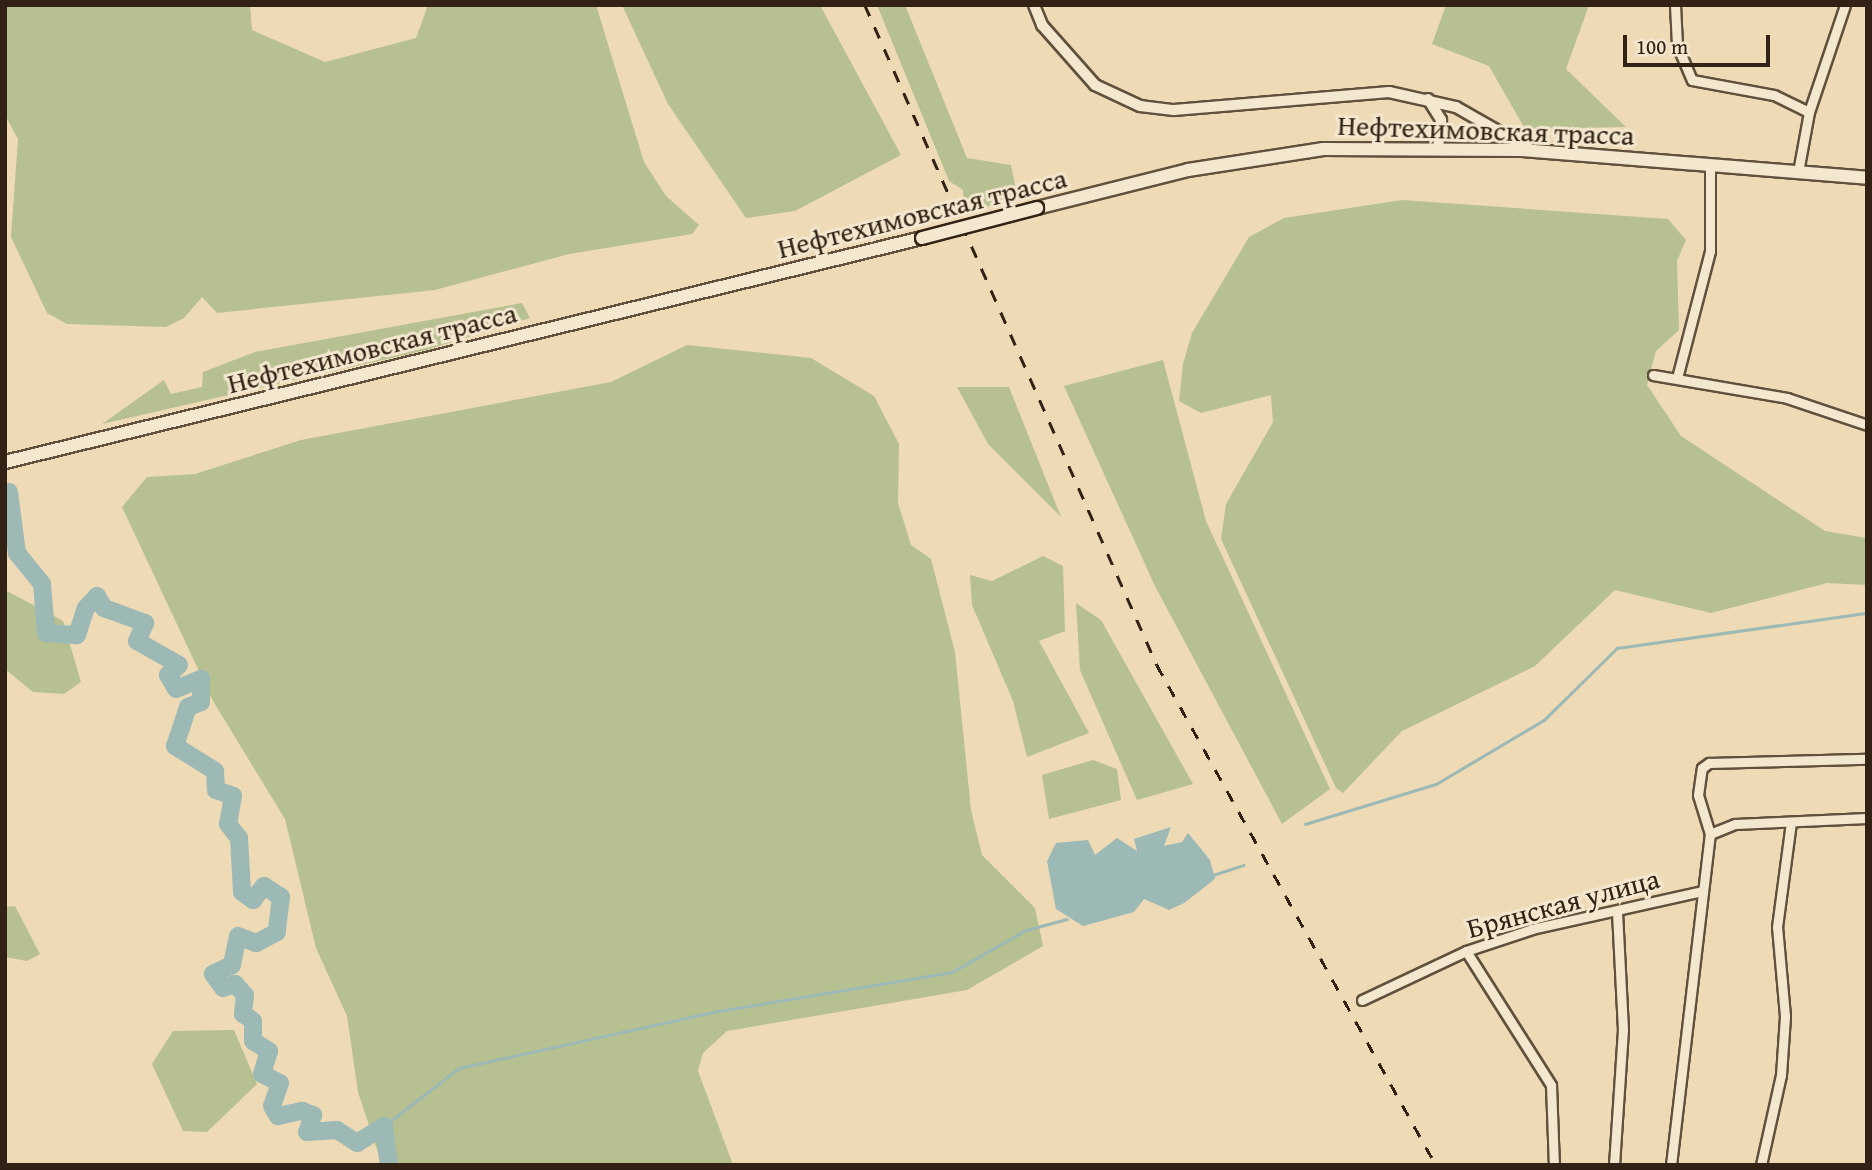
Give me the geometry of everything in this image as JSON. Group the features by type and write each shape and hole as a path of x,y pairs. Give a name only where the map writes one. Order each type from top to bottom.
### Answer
{"main road":[{"name":"Нефтехимовская трасса","path":"5,462 1037,208 1256,157 1438,147 1539,151 1867,178"}],"street":[{"path":"1034,5 1042,25 1095,85 1140,106 1174,110 1389,92 1426,97 1539,151"},
{"path":"1675,5 1677,46 1692,80 1774,95 1809,112"},
{"path":"1798,172 1809,112 1845,5"},
{"path":"1426,97 1441,120 1438,147"},
{"path":"1677,378 1710,251 1710,164"},
{"path":"1653,374 1787,398 1867,425"},
{"path":"1671,1165 1710,834 1698,795 1702,768 1709,763 1867,759"},
{"path":"1710,834 1735,824 1867,818"},
{"path":"1761,1165 1781,1075 1784,1016 1777,927 1791,821"},
{"name":"Брянская улица","path":"1362,1000 1466,951 1702,891"},
{"path":"1615,1165 1623,1030 1617,912"},
{"path":"1466,951 1551,1085 1554,1165"}],"green space":[{"path":"5,5 250,5 252,30 325,62 416,38 428,5 596,5 644,162 666,196 699,225 692,234 569,254 435,290 217,313 202,297 184,318 166,327 67,324 47,313 11,237 18,139 5,115"},
{"path":"622,5 820,5 901,155 795,211 746,218 668,104"},
{"path":"877,5 905,5 967,158 1011,165 1018,200 964,211 963,190 949,181"},
{"path":"1446,5 1589,5 1566,69 1626,127 1525,129 1489,66 1432,44"},
{"path":"1402,200 1668,219 1686,240 1677,261 1679,330 1656,351 1647,385 1681,436 1825,531 1867,538 1867,585 1827,583 1711,613 1615,590 1535,666 1402,731 1343,793 1336,788 1221,539 1226,504 1273,422 1271,395 1201,413 1179,401 1183,364 1192,333 1249,237 1284,218"},
{"path":"522,303 530,318 426,350 102,424 164,380 171,394 202,387 203,372 255,352"},
{"path":"687,345 811,358 874,396 899,444 898,503 911,545 931,559 955,652 971,810 982,855 1035,908 1043,946 967,990 727,1031 703,1053 698,1071 733,1165 382,1165 358,1092 347,1016 316,948 285,819 213,701 122,507 147,477 195,474 301,440 611,382"},
{"path":"1163,360 1206,521 1330,789 1282,824 1155,586 1064,386"},
{"path":"957,387 1009,387 1061,517 988,444"},
{"path":"1043,556 1063,566 1065,631 1039,641 1089,733 1027,757 1013,701 972,605 970,575 992,581"},
{"path":"5,590 63,621 81,682 64,694 33,692 5,669"},
{"path":"1076,603 1101,620 1193,784 1137,800 1080,670"},
{"path":"1093,760 1117,769 1121,800 1049,819 1042,775"},
{"path":"15,906 40,954 27,961 5,957 5,907"},
{"path":"234,1030 257,1084 207,1132 183,1131 152,1064 173,1031"}],"water":[{"path":"1171,827 1164,846 1182,842 1188,833 1210,860 1215,879 1184,903 1169,910 1144,899 1134,912 1083,926 1056,909 1047,861 1056,843 1088,840 1095,855 1117,838 1137,851 1134,839"}],"waterway":[{"path":"9,492 17,553 42,584 46,633 77,635 86,608 97,596 104,608 145,623 137,641 179,665 168,675 176,689 201,679 201,702 188,707 175,746 215,771 216,790 233,796 228,824 239,838 242,892 253,900 264,886 281,897 277,932 256,943 238,936 232,965 213,974 223,988 235,984 245,995 243,1014 253,1021 253,1041 269,1051 262,1074 280,1083 272,1106 278,1116 302,1111 313,1115 307,1132 337,1130 357,1143 384,1126 389,1165"},
{"path":"1305,824 1436,784 1544,720 1617,648 1867,613"},
{"path":"1213,875 1243,865"},
{"path":"384,1126 459,1068 713,1012 952,972 1026,930 1067,919"}],"railway":[{"path":"865,5 1157,665 1436,1165"}]}
